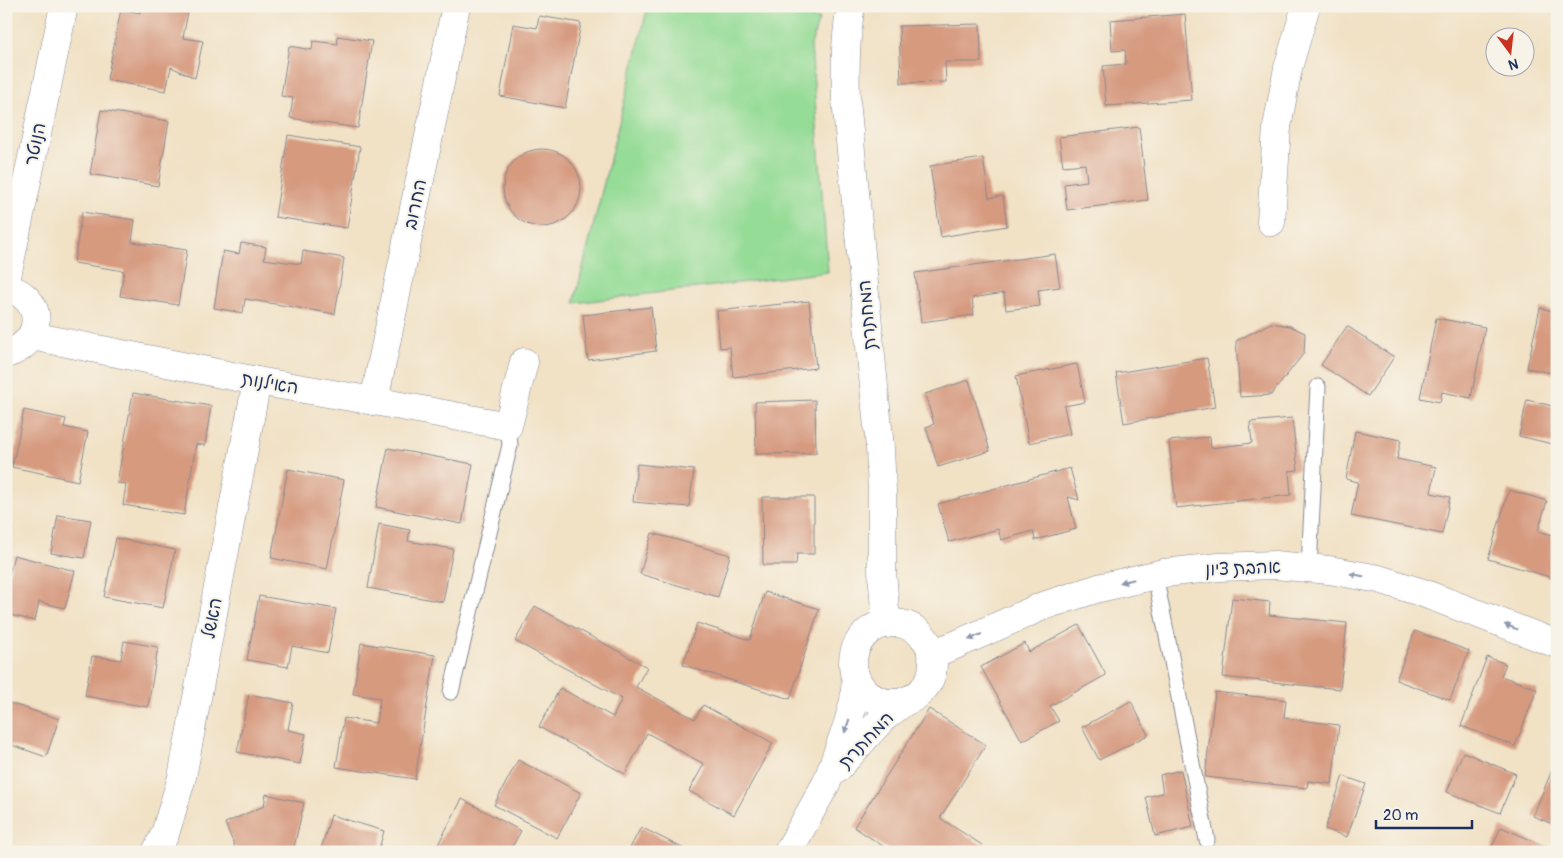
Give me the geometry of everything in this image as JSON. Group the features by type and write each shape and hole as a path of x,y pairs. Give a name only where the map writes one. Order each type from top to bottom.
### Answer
{"street":[{"name":"הנוטר","path":"6,281 16,183 64,6"},
{"name":"החרוב","path":"374,401 456,6"},
{"name":"המחתרת","path":"851,6 846,32 846,100 880,448 882,570 886,624"},
{"path":"1271,222 1277,127 1288,68 1306,6"},
{"path":"6,288 15,290 25,296 32,305 35,315 35,326 32,336 25,346 6,354"},
{"name":"האילנות","path":"32,336 257,381 508,426"},
{"path":"508,426 524,362"},
{"name":"האשל","path":"156,852 165,834 182,777 257,381"},
{"name":"אהבת ציון","path":"931,654 1044,606 1098,588 1155,575 1219,567 1275,565 1329,570 1379,579 1423,593 1557,644"},
{"path":"886,624 898,624 911,628 923,637 931,654 932,672 920,693 907,700 888,703 876,700 865,692 856,678 852,665 856,647 864,636 873,628 886,624"},
{"name":"המחתרת","path":"788,852 827,782 850,716 854,701 856,678"},
{"name":"המחתרת","path":"827,782 883,718 907,700"}],"lane":[{"path":"1308,568 1318,387"},
{"path":"451,692 510,445 508,426"},
{"path":"1155,575 1207,840"}],"green space":[{"path":"648,6 755,6 819,19 811,45 828,272 574,303"}],"building":[{"path":"141,6 156,6 188,12 183,38 203,41 195,78 171,67 166,91 107,80 121,9 140,13"},
{"path":"330,6 370,6 368,14"},
{"path":"1185,14 1192,100 1106,106 1103,66 1126,64 1125,50 1112,51 1110,20"},
{"path":"539,16 581,23 565,108 500,96 513,24 537,28"},
{"path":"980,24 981,62 945,62 946,82 901,83 899,26"},
{"path":"337,36 372,41 358,128 290,118 293,98 281,96 289,46 312,50 313,41 338,44"},
{"path":"101,110 169,121 158,186 90,174"},
{"path":"1139,127 1148,200 1067,210 1064,184 1087,181 1085,164 1063,166 1059,137"},
{"path":"288,135 360,147 347,228 275,217"},
{"path":"542,149 557,152 570,160 578,173 581,188 578,203 570,216 557,224 542,227 527,224 514,216 506,203 503,188 506,173 514,160 527,152"},
{"path":"983,158 989,198 1003,196 1007,226 941,237 930,166"},
{"path":"82,212 135,220 132,242 187,250 178,305 120,296 124,271 74,263"},
{"path":"241,243 266,247 264,259 301,264 303,251 344,258 335,314 245,299 243,313 214,308 223,251 239,254"},
{"path":"1055,254 1060,287 1038,290 1040,306 1006,310 1004,293 972,298 974,315 921,322 915,273"},
{"path":"809,301 816,368 733,377 730,347 720,348 717,311"},
{"path":"651,307 656,351 588,360 583,315"},
{"path":"1540,308 1557,312 1557,374 1527,368"},
{"path":"1436,318 1485,327 1471,398 1442,392 1440,402 1420,398"},
{"path":"1271,323 1290,326 1305,333 1304,353 1271,395 1240,397 1236,341"},
{"path":"1347,326 1394,357 1368,396 1321,365"},
{"path":"1207,358 1215,407 1124,423 1116,373"},
{"path":"1077,364 1085,402 1064,406 1070,434 1029,443 1016,376"},
{"path":"969,380 990,451 938,467 926,427 934,424 925,394"},
{"path":"133,393 211,406 205,445 196,444 184,515 123,505 126,484 117,483"},
{"path":"815,400 816,453 756,454 755,402"},
{"path":"1527,400 1557,407 1557,445 1519,436"},
{"path":"24,410 66,419 64,427 88,432 78,481 12,467"},
{"path":"1292,418 1298,470 1289,471 1291,495 1176,508 1169,441 1210,437 1211,448 1252,443 1250,422"},
{"path":"1355,431 1401,440 1397,459 1436,467 1431,493 1450,497 1442,534 1351,516 1358,482 1346,479"},
{"path":"388,448 473,464 462,524 376,507"},
{"path":"637,464 694,470 689,507 633,502"},
{"path":"1070,468 1079,500 1068,497 1076,529 1035,540 1033,531 1001,540 998,529 949,542 938,504"},
{"path":"288,469 344,480 327,569 271,558"},
{"path":"1509,490 1547,501 1538,531 1557,536 1557,579 1488,559"},
{"path":"762,497 814,497 814,554 797,554 796,565 763,565"},
{"path":"58,515 91,520 84,558 51,553"},
{"path":"379,524 410,530 408,541 453,549 443,602 368,588"},
{"path":"6,526 12,528 7,545 6,545"},
{"path":"652,533 730,555 718,597 640,574"},
{"path":"116,538 175,550 163,608 104,597"},
{"path":"14,555 75,571 65,608 39,602 35,621 6,614 6,585"},
{"path":"765,592 819,609 790,699 683,665 697,623 750,640"},
{"path":"259,596 336,609 328,653 292,646 288,667 247,660"},
{"path":"1232,598 1270,602 1269,615 1347,623 1340,689 1223,677"},
{"path":"535,606 647,667 636,687 695,719 703,705 773,743 734,815 689,791 704,764 647,733 625,774 539,727 560,688 613,717 622,699 515,641"},
{"path":"1079,625 1106,675 1050,706 1059,721 1022,741 981,667 1025,643 1029,652"},
{"path":"1415,631 1469,651 1450,700 1396,680"},
{"path":"124,641 158,647 148,707 85,696 92,656 121,660"},
{"path":"361,643 435,655 415,779 336,767 344,718 376,723 380,698 353,694"},
{"path":"1487,657 1506,664 1501,676 1537,689 1515,746 1461,726"},
{"path":"1215,692 1286,700 1284,718 1339,725 1332,784 1308,781 1307,788 1205,777"},
{"path":"249,694 293,703 288,730 306,734 300,764 237,752"},
{"path":"1131,701 1148,735 1099,760 1082,727"},
{"path":"6,702 59,719 46,757 6,743"},
{"path":"929,709 986,745 940,818 982,845 977,852 892,852 854,827"},
{"path":"1463,752 1516,774 1500,813 1447,792"},
{"path":"1557,758 1557,826 1533,816"},
{"path":"518,760 581,793 557,838 494,805"},
{"path":"1181,770 1193,827 1155,836 1146,797 1163,793 1160,775"},
{"path":"1343,776 1366,784 1347,837 1325,829"},
{"path":"266,794 304,803 293,852 237,852 225,823 264,806"},
{"path":"462,799 521,831 509,852 434,852"},
{"path":"331,815 384,831 378,852 320,852"},
{"path":"641,827 690,852 628,852"},
{"path":"1501,827 1547,847 1545,852 1490,852"}]}
